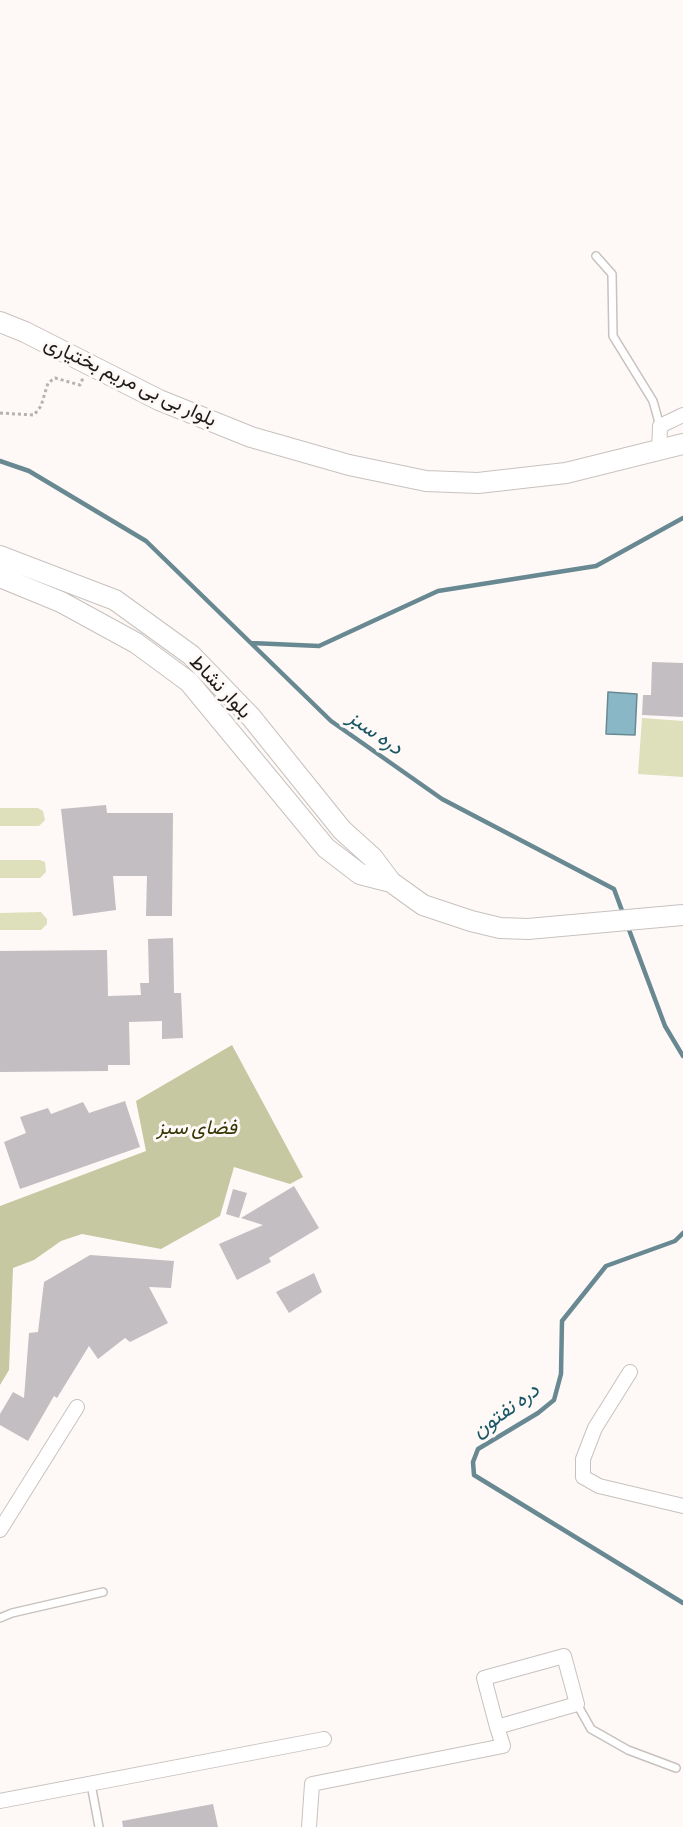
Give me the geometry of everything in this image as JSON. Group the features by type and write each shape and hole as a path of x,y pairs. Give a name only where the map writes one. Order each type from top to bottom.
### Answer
{"main road":[{"name":"بلوار بی بی مریم بختیاری","path":"0,322 25,332 159,400 251,437 349,465 426,481 478,483 566,473 683,444"},
{"name":"بلوار نشاط","path":"0,556 115,600 191,655 251,717 342,830 373,858 391,882 423,905 451,915 500,927 528,929 683,915"},
{"name":"بلوار نشاط","path":"0,577 62,602 136,643 189,682 326,848 360,874 391,882"}],"street":[{"path":"658,451 660,426 683,416"},
{"path":"630,1372 594,1428 583,1459 583,1478 599,1486 683,1506"},
{"path":"0,1530 77,1407"},
{"path":"309,1827 312,1784 502,1746 484,1678 564,1656 577,1704 497,1727"},
{"path":"0,1801 324,1739"}],"lane":[{"path":"596,256 612,274 613,336 653,401 660,426"},
{"path":"0,1618 12,1613 103,1592"},
{"path":"577,1704 591,1729 628,1750 676,1767"},
{"path":"91,1784 99,1827"}],"path":[{"path":"0,413 34,415 41,406 48,383 55,378 80,385 89,366"}],"green space":[{"path":"642,718 683,721 683,777 638,774"},
{"path":"0,808 38,808 43,811 45,820 39,826 0,826"},
{"path":"0,860 40,860 45,862 46,872 40,878 0,878"},
{"path":"41,912 47,919 47,924 41,930 0,930 0,913"},
{"name":"فضای سبز","path":"232,1045 303,1177 290,1184 234,1167 220,1216 161,1249 82,1234 61,1241 34,1260 13,1268 9,1370 0,1385 0,1206 146,1151 136,1101"}],"water":[{"path":"608,692 637,694 635,735 606,734"}],"building":[{"path":"652,662 683,663 683,717 642,715 643,695 651,695"},
{"path":"106,805 107,813 173,813 172,916 146,916 147,876 113,876 116,910 73,916 61,809"},
{"path":"173,938 174,993 181,993 183,1038 162,1039 162,1021 129,1022 130,1065 108,1065 108,1071 0,1072 0,951 107,950 108,996 141,995 140,983 149,983 148,939"},
{"path":"125,1101 140,1147 20,1189 4,1142 26,1133 20,1117 48,1108 51,1114 83,1102 89,1113"},
{"path":"294,1186 319,1228 269,1258 271,1262 237,1280 219,1244 263,1225 241,1218"},
{"path":"233,1189 247,1193 239,1218 226,1214"},
{"path":"90,1255 174,1261 171,1288 149,1287 168,1323 130,1342 125,1338 98,1359 89,1346 57,1398 54,1396 28,1441 0,1425 0,1414 13,1392 24,1398 29,1333 38,1332 44,1282"},
{"path":"314,1273 322,1292 289,1313 276,1292"},
{"path":"213,1804 218,1827 123,1827 122,1821"}],"waterway":[{"name":"دره سبز","path":"0,461 29,471 146,541 331,721 442,799 614,889 624,916"},
{"path":"251,643 319,646 438,591 596,566 683,518"},
{"name":"دره سبز","path":"628,927 665,1026 683,1056"},
{"name":"دره نفتون","path":"683,1233 675,1241 606,1266 562,1321 561,1374 554,1400 538,1413 478,1449 473,1462 474,1475 683,1603"}]}
